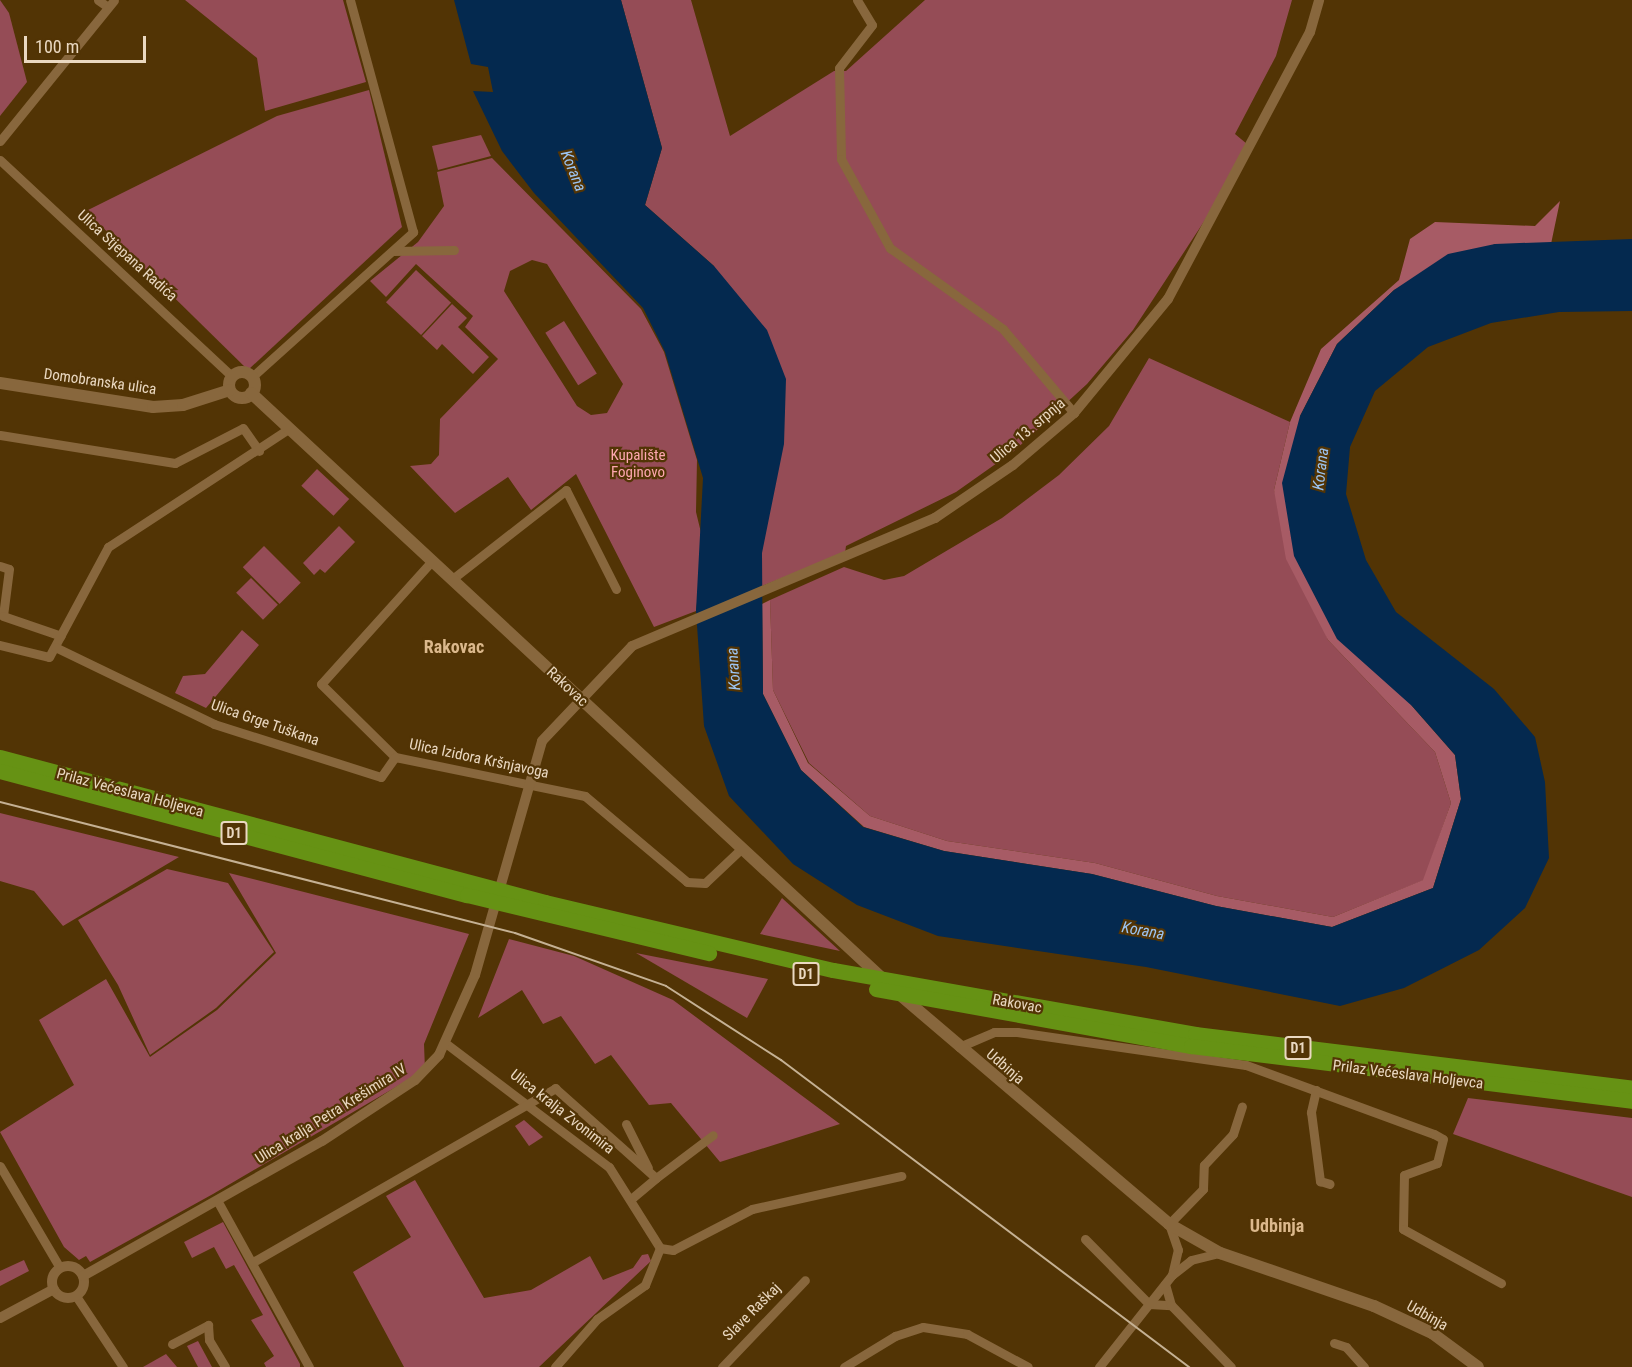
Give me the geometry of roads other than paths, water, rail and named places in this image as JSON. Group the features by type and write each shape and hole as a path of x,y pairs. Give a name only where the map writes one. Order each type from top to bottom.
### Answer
{"highway":[{"name":"Prilaz Većeslava Holjevca","path":"0,757 469,889"},
{"name":"Prilaz Većeslava Holjevca","path":"0,771 469,889"},
{"name":"Rakovac","path":"469,889 833,970 1149,1033"},
{"name":"Prilaz Većeslava Holjevca","path":"1149,1033 1632,1101"},
{"name":"Prilaz Većeslava Holjevca","path":"1465,1076 1632,1088"}],"main road":[{"path":"241,372 252,377 251,393 240,397 230,390 232,376 241,372"},
{"name":"Domobranska ulica","path":"0,383 153,407 183,405 230,390"},
{"name":"Rakovac","path":"251,393 431,562 959,1047"},
{"name":"Udbinja","path":"959,1047 1169,1224 1220,1253 1374,1306 1432,1333 1478,1367"}],"street":[{"path":"0,141 111,4 98,0"},
{"path":"252,377 412,232 350,0"},
{"path":"856,0 872,25 839,68 841,159 890,248 1003,329 1074,412"},
{"name":"Ulica 13. srpnja","path":"580,699 632,646 662,630 840,562 968,497 1074,412 1120,363 1174,290 1310,32 1319,0"},
{"name":"Ulica Stjepana Radića","path":"0,160 232,376"},
{"path":"393,250 454,250"},
{"path":"0,435 176,464 243,428 259,451"},
{"path":"0,645 49,657 108,547 259,451 288,429"},
{"path":"451,580 566,490 616,589"},
{"name":"Ulica Izidora Kršnjavoga","path":"431,562 321,684 395,757 585,796 687,882 705,883 742,848"},
{"path":"0,566 9,569 3,616 43,627 61,636"},
{"name":"Ulica Grge Tuškana","path":"55,647 214,723 381,777 395,757"},
{"name":"Ulica kralja Petra Krešimira IV","path":"83,1276 218,1202 395,1095 448,1044 475,975 542,741 580,699"},
{"name":"Udbinja","path":"959,1047 994,1032 1017,1032 1246,1065 1443,1138 1437,1163 1404,1175 1403,1229 1501,1283"},
{"name":"Ulica kralja Zvonimira","path":"448,1044 533,1106 609,1167 633,1197 660,1248"},
{"path":"253,1262 533,1106 555,1088 653,1176"},
{"path":"1316,1090 1311,1112 1320,1181 1330,1184"},
{"path":"1172,1275 1178,1250 1169,1224 1203,1189 1204,1165 1233,1134 1242,1106"},
{"path":"626,1124 653,1176"},
{"path":"633,1197 653,1176 713,1135"},
{"path":"0,1166 60,1268"},
{"path":"555,1367 597,1319 645,1286 660,1248 673,1251 752,1209 902,1176"},
{"path":"218,1202 309,1367"},
{"path":"1085,1239 1149,1304 1171,1305"},
{"path":"1099,1367 1118,1346 1172,1275 1191,1260 1220,1253"},
{"path":"60,1268 74,1267 83,1276 76,1296"},
{"path":"60,1268 52,1280 54,1289 66,1298 76,1296"},
{"name":"Slave Raškaj","path":"722,1367 805,1280"},
{"path":"1165,1284 1171,1305 1231,1367"},
{"path":"0,1318 54,1289"},
{"path":"76,1296 123,1367"},
{"path":"172,1344 208,1325 209,1340 225,1367"},
{"path":"844,1367 908,1330 967,1334 1028,1367"},
{"path":"1334,1343 1346,1347 1364,1367"}],"water":[{"name":"Korana","path":"454,0 621,0 662,148 645,205 714,266 767,330 786,379 784,444 762,553 763,694 801,770 863,827 944,851 1092,874 1216,906 1332,927 1433,888 1461,799 1455,755 1412,706 1337,639 1294,556 1282,483 1300,416 1337,344 1394,290 1448,254 1495,244 1632,239 1632,311 1559,312 1491,323 1428,347 1375,391 1350,447 1346,494 1366,560 1396,612 1494,689 1535,737 1545,782 1549,858 1525,908 1479,950 1404,988 1340,1006 1146,967 938,936 857,905 793,864 729,796 704,726 696,611 703,478 665,352 643,308 534,193 502,151 473,91 493,92 488,67 471,64"}],"railway":[{"path":"0,802 515,933 666,986 781,1060 1189,1367"}],"district":[{"name":"Rakovac","path":"454,647"},
{"name":"Udbinja","path":"1277,1226"}],"park label":[{"name":"Kupalište Foginovo","path":"638,464"}]}
